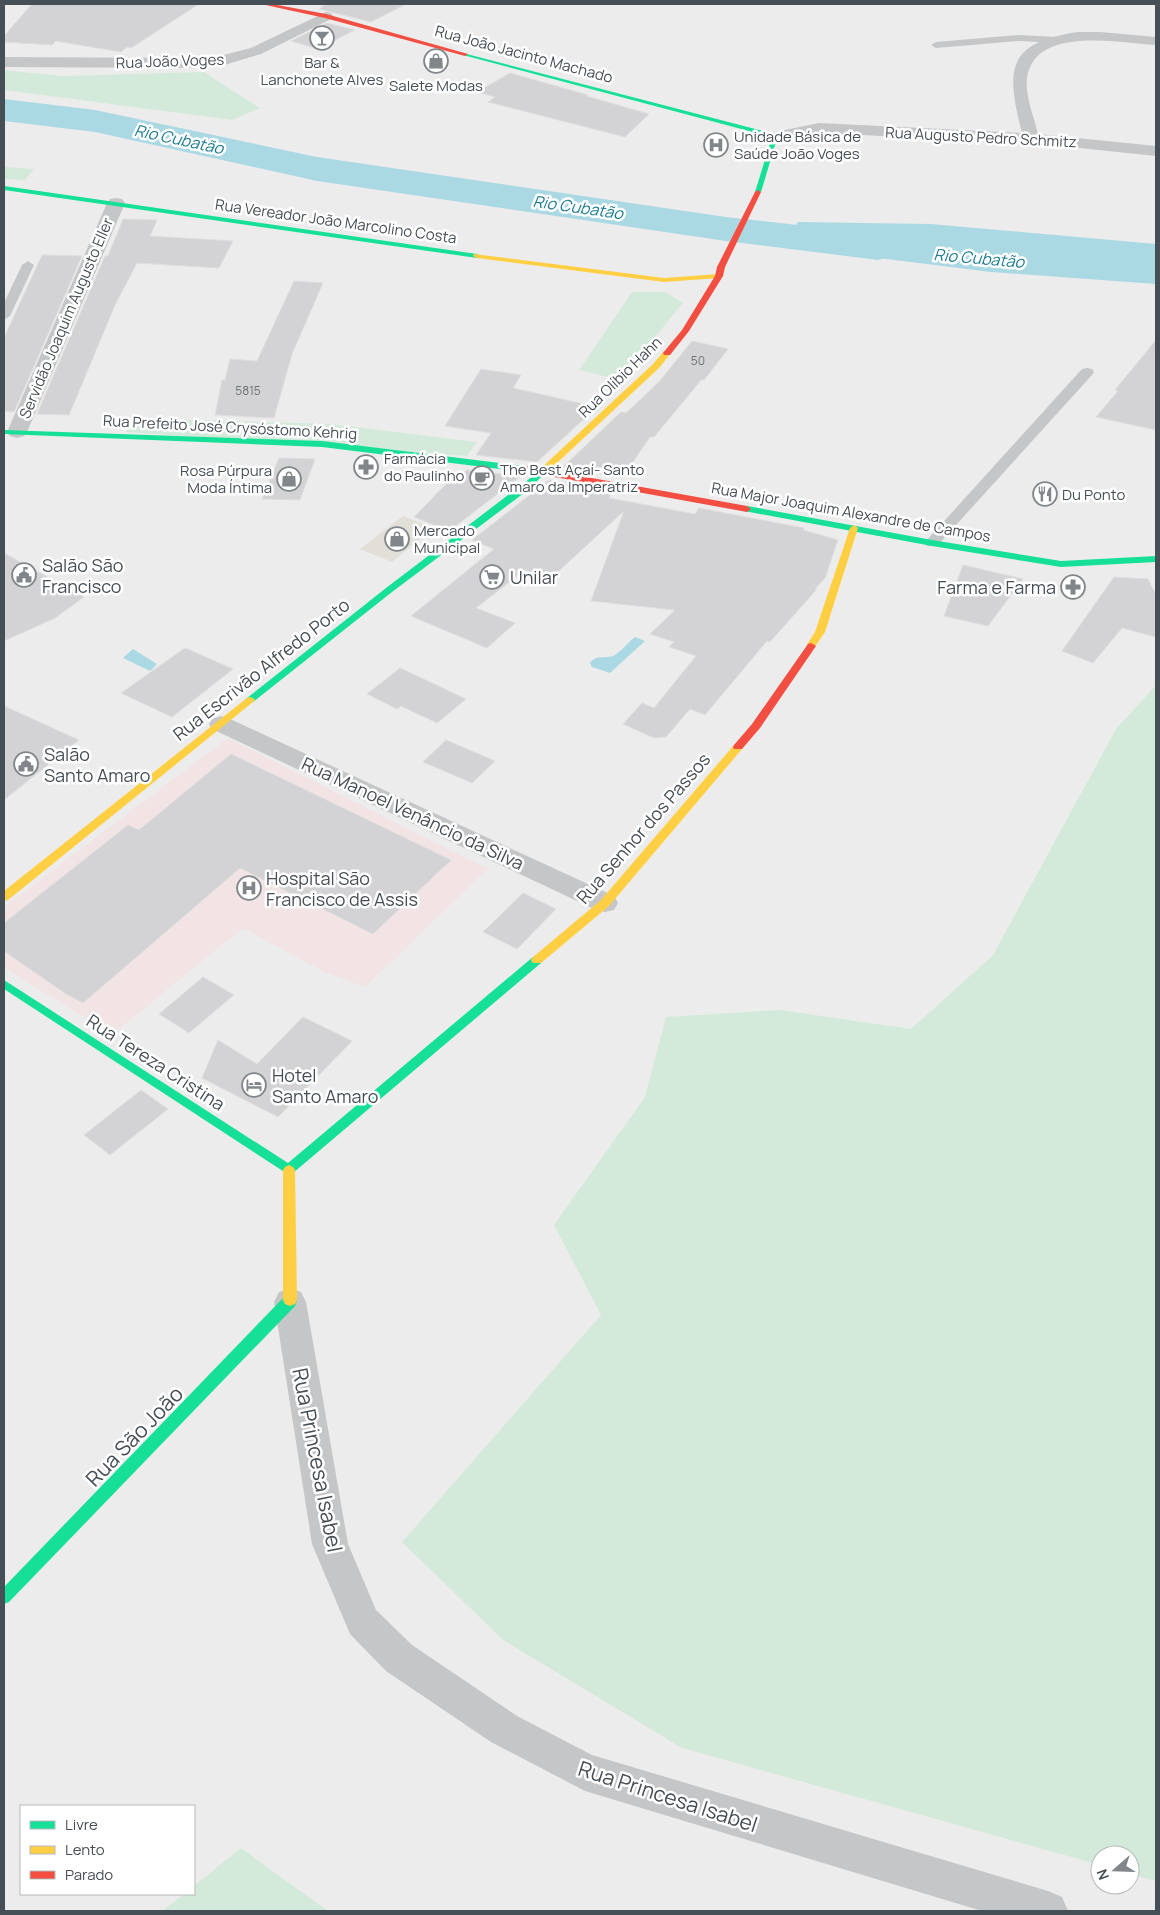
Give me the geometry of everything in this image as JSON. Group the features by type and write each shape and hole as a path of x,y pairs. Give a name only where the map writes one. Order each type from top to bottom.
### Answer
{"main road":[{"name":"Rua João Jacinto Machado","path":"264,4 326,16 776,136"},
{"name":"Rua Olíbio Hahn","path":"542,472 656,366 671,349 699,294 720,272 757,195 776,136"},
{"name":"Rua Vereador João Marcolino Costa","path":"4,188 411,248 664,280 699,294"},
{"name":"Rua Vereador João Marcolino Costa","path":"664,280 720,272"},
{"name":"Rua Prefeito José Crysóstomo Kehrig","path":"10,432 322,444 542,472"},
{"name":"Rua Major Joaquim Alexandre de Campos","path":"542,472 932,543 1061,564 1155,558"},
{"name":"Rua Escrivão Alfredo Porto","path":"4,897 389,590 525,488 542,472"},
{"name":"Rua Senhor dos Passos","path":"289,1170 605,903 756,726 820,632 854,528"},
{"name":"Rua Tereza Cristina","path":"4,984 289,1170"},
{"name":"Rua Princesa Isabel","path":"289,1170 290,1302"},
{"name":"Rua São João","path":"4,1597 290,1302"}],"street":[{"name":"Rua João Voges","path":"4,62 182,63 221,61 263,48 326,16"},
{"path":"1031,138 1020,83 1020,74 1023,64 1034,50 1057,40 1093,36 1156,41"},
{"name":"Rua Augusto Pedro Schmitz","path":"776,136 819,128 1031,138 1156,151"},
{"name":"Servidão Joaquim Augusto Eller","path":"10,432 116,203"},
{"name":"Rua Manoel Venâncio da Silva","path":"221,724 605,903"},
{"name":"Rua Princesa Isabel","path":"290,1302 330,1544 363,1622 398,1658 504,1729 585,1772 1048,1911"}],"lane":[{"path":"936,46 1019,38 1057,40"},
{"path":"4,316 28,265"},
{"path":"932,543 1087,372"}],"shaded area":[{"name":"Mercado Municipal","path":"403,516 434,528 392,562 360,549"},
{"name":"Hospital São Francisco de Assis","path":"228,738 488,869 365,987 322,971 243,928 113,1034 4,968 4,907"}],"green space":[{"path":"4,70 61,76 204,72 260,108 232,120 4,90"},
{"path":"4,167 34,169 25,180 4,179"},
{"path":"632,292 665,292 683,303 621,378 612,378 579,370"},
{"path":"133,418 331,424 477,442 467,456 126,432"},
{"path":"1156,685 1156,1881 1140,1877 1140,1845 1090,1845 1090,1862 682,1748 503,1640 402,1542 601,1315 554,1225 645,1097 666,1017 780,1010 911,1029 993,955 1116,729"},
{"path":"241,1848 328,1911 162,1911 183,1895 195,1895 195,1885"}],"water":[{"path":"798,222 931,224 1156,244 1156,284 991,272 782,246"},
{"path":"635,637 645,641 610,673 592,667 590,663 593,660 613,656"},
{"path":"133,649 157,664 150,671 123,658"}],"building":[{"path":"32,4 199,4 131,48 127,47 121,52 56,41 52,45 4,42 4,36"},
{"path":"326,4 406,4 371,22 319,9"},
{"name":"Bar & Lanchonete Alves","path":"327,23 355,30 318,49 291,41"},
{"path":"510,73 649,114 625,137 488,102 495,97 477,92"},
{"path":"123,219 157,220 150,236 233,241 219,268 137,263 115,305 69,415 37,414 105,256 108,256"},
{"path":"42,255 82,256 14,412 4,411 4,338"},
{"path":"294,281 323,283 292,354 274,418 215,415 222,380 225,380 230,359 257,361"},
{"path":"1156,340 1156,430 1096,417 1118,391 1115,390"},
{"path":"692,341 728,349 704,380 702,379 654,437 650,437 622,478 563,467 621,412 626,413 659,382"},
{"path":"481,369 521,375 513,388 597,407 537,462 476,455 491,433 445,426"},
{"name":"Rosa Púrpura Moda Íntima","path":"279,458 315,459 300,500 262,499"},
{"path":"466,470 521,476 449,531 414,517 447,483 456,484"},
{"path":"549,480 612,492 609,498 695,514 699,508 804,528 803,530 838,540 825,578 815,589 817,589 770,642 767,641 705,715 690,709 666,737 654,738 623,724 642,703 654,708 696,656 669,647 674,642 650,634 675,610 591,601 624,511 550,579 525,570 476,608 515,623 487,648 411,616 494,549 472,540"},
{"name":"Salão São Francisco","path":"4,553 84,597 55,618 4,641"},
{"path":"963,565 1023,579 988,626 944,616"},
{"path":"1114,577 1148,579 1156,595 1156,637 1122,628 1093,663 1062,651"},
{"path":"185,648 233,669 172,717 121,693"},
{"path":"400,668 466,699 437,723 401,706 397,709 367,694"},
{"name":"Salão Santo Amaro","path":"4,706 79,740 4,800"},
{"path":"446,740 495,761 472,783 423,762"},
{"name":"Hospital São Francisco de Assis","path":"231,754 451,860 373,934 240,868 83,1003 66,994 4,951 4,923 128,825 139,830"},
{"path":"523,893 556,909 517,949 483,932"},
{"path":"203,977 234,995 189,1033 159,1014"},
{"path":"303,1017 352,1041 278,1117 202,1078 218,1040 257,1064"},
{"path":"141,1090 168,1109 110,1155 84,1135"}],"waterway":[{"name":"Rio Cubatão","path":"4,110 95,121 317,169 726,229 878,247"}],"traffic: fast":[{"path":"465,54 776,136 758,192"},
{"path":"4,188 477,256"},
{"path":"4,432 322,444 525,469"},
{"path":"250,700 389,590 525,488 541,473"},
{"path":"747,509 932,543 1061,564 1156,559"},
{"path":"289,1170 537,960"},
{"path":"4,984 289,1170"},
{"path":"4,1597 290,1300"}],"traffic: slow":[{"path":"477,256 664,280 719,276"},
{"path":"541,473 656,366 667,353"},
{"path":"811,646 820,632 854,528"},
{"path":"4,897 250,700"},
{"path":"537,960 605,903 738,747"},
{"path":"289,1170 290,1300"}],"traffic: jam":[{"path":"264,4 326,16 465,54"},
{"path":"667,353 685,331 719,276 721,267 758,192"},
{"path":"525,469 747,509"},
{"path":"738,747 756,726 811,646"}],"place":[{"name":"Bar & Lanchonete Alves","path":"322,38"},
{"name":"Salete Modas","path":"436,61"},
{"name":"Unidade Básica de Saúde João Voges","path":"716,145"},
{"name":"Farmácia do Paulinho","path":"366,467"},
{"name":"The Best Açaí- Santo Amaro da Imperatriz","path":"482,478"},
{"name":"Rosa Púrpura Moda Íntima","path":"289,479"},
{"name":"Du Ponto","path":"1045,494"},
{"name":"Mercado Municipal","path":"397,539"},
{"name":"Salão São Francisco","path":"24,575"},
{"name":"Unilar","path":"492,577"},
{"name":"Farma e Farma","path":"1073,587"},
{"name":"Salão Santo Amaro","path":"26,764"},
{"name":"Hospital São Francisco de Assis","path":"249,888"},
{"name":"Hotel Santo Amaro","path":"254,1085"}]}
